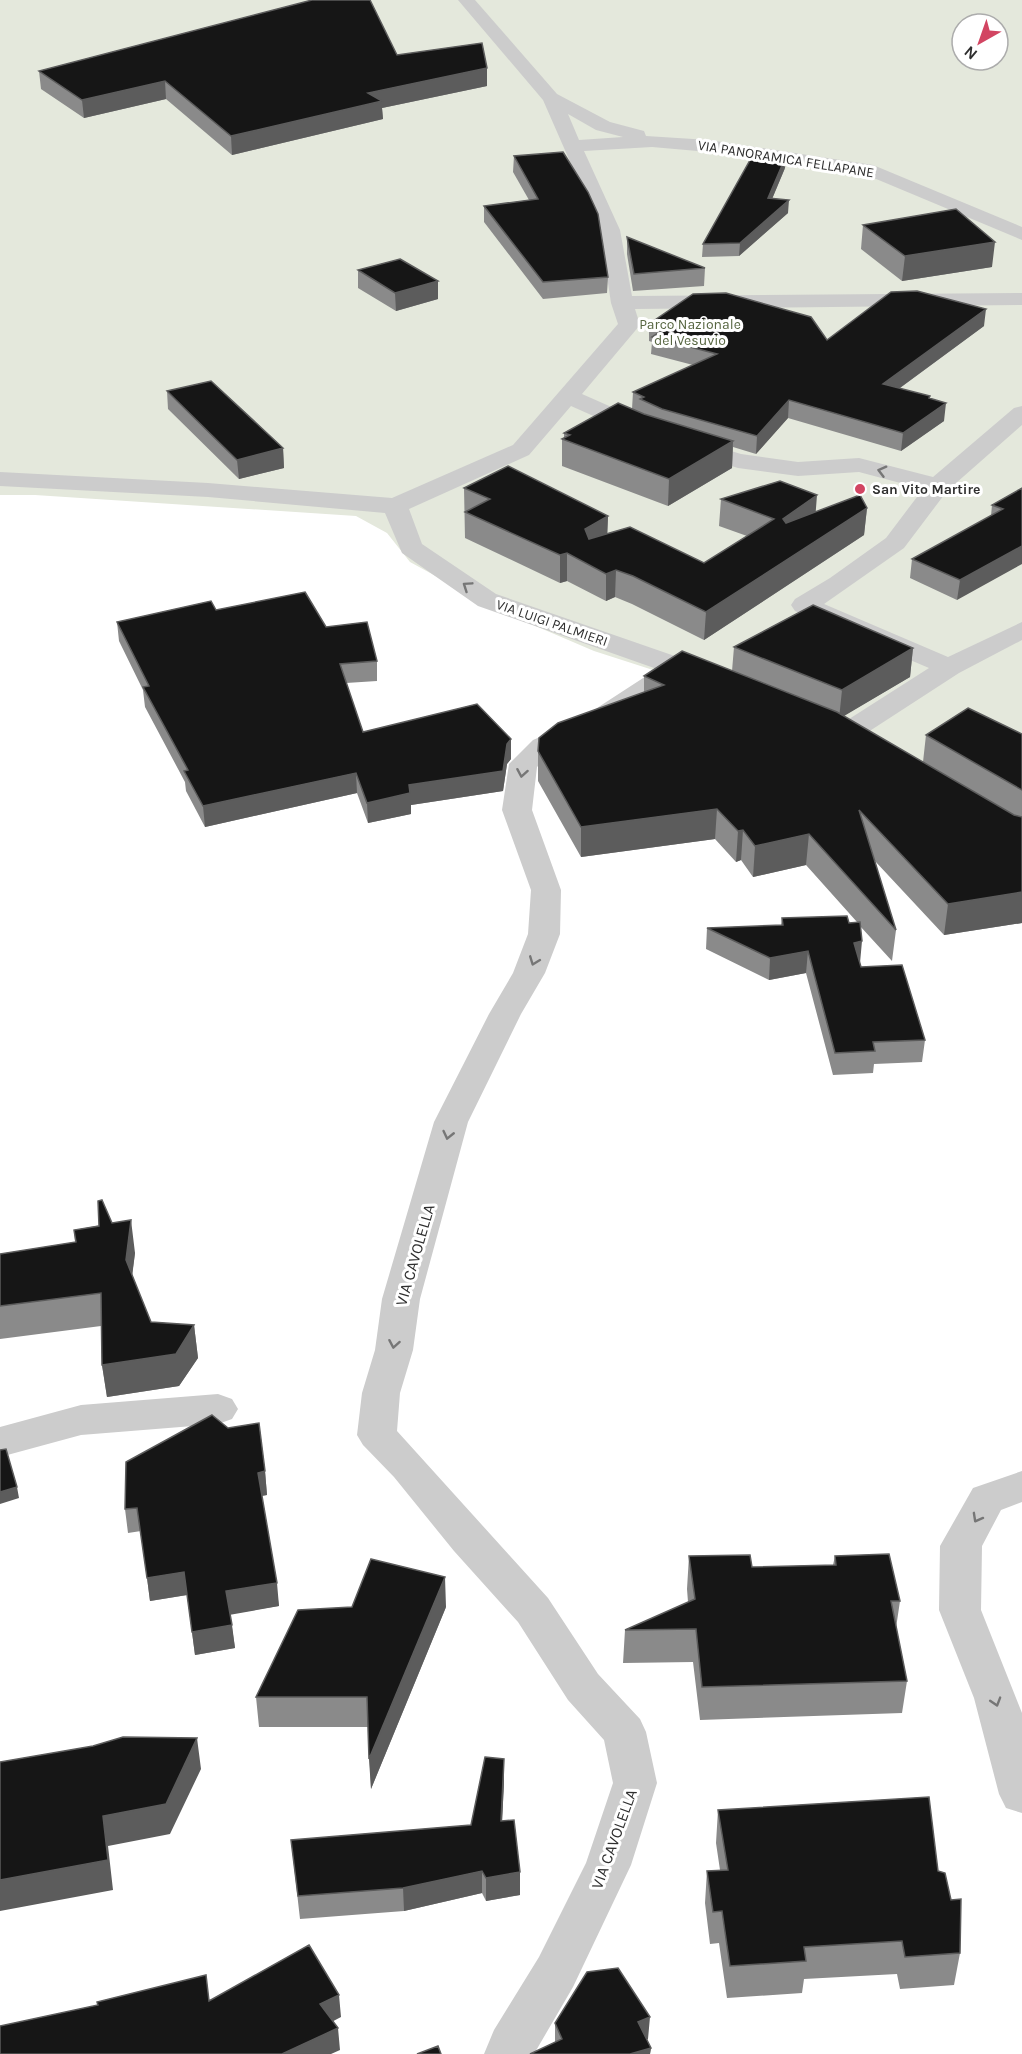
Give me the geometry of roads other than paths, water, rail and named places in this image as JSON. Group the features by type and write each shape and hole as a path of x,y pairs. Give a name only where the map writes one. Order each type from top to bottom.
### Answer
{"street":[{"path":"0,478 208,490 395,506 521,450 629,325 622,303 610,231 551,98 466,0"},
{"path":"551,98 603,126 665,143"},
{"name":"VIA PANORAMICA FELLAPANE","path":"574,146 665,143 709,146 873,171 1022,234"},
{"path":"622,303 1022,299"},
{"path":"567,396 652,434 738,461 798,469 859,465 938,486"},
{"path":"949,667 804,605 839,584 894,543 938,486 1022,413"},
{"name":"VIA LUIGI PALMIERI","path":"395,506 411,548 487,600 693,673"},
{"path":"895,763 829,728 1022,630"},
{"name":"VIA CAVOLELLA","path":"509,2054 511,2046 556,1972 608,1865 635,1784 624,1732 583,1687 533,1610 469,1540 408,1466 377,1435 381,1393 394,1350 401,1299 451,1122 505,1014 529,973 544,934 546,890 517,810 523,764 543,746 587,727 693,673"},
{"path":"0,1442 81,1420 218,1409"},
{"path":"1022,1486 987,1499 961,1546 960,1610 996,1698 1022,1794"}],"place":[{"name":"San Vito Martire","path":"860,489"}],"park label":[{"name":"Parco Nazionale del Vesuvio","path":"690,332"}]}
